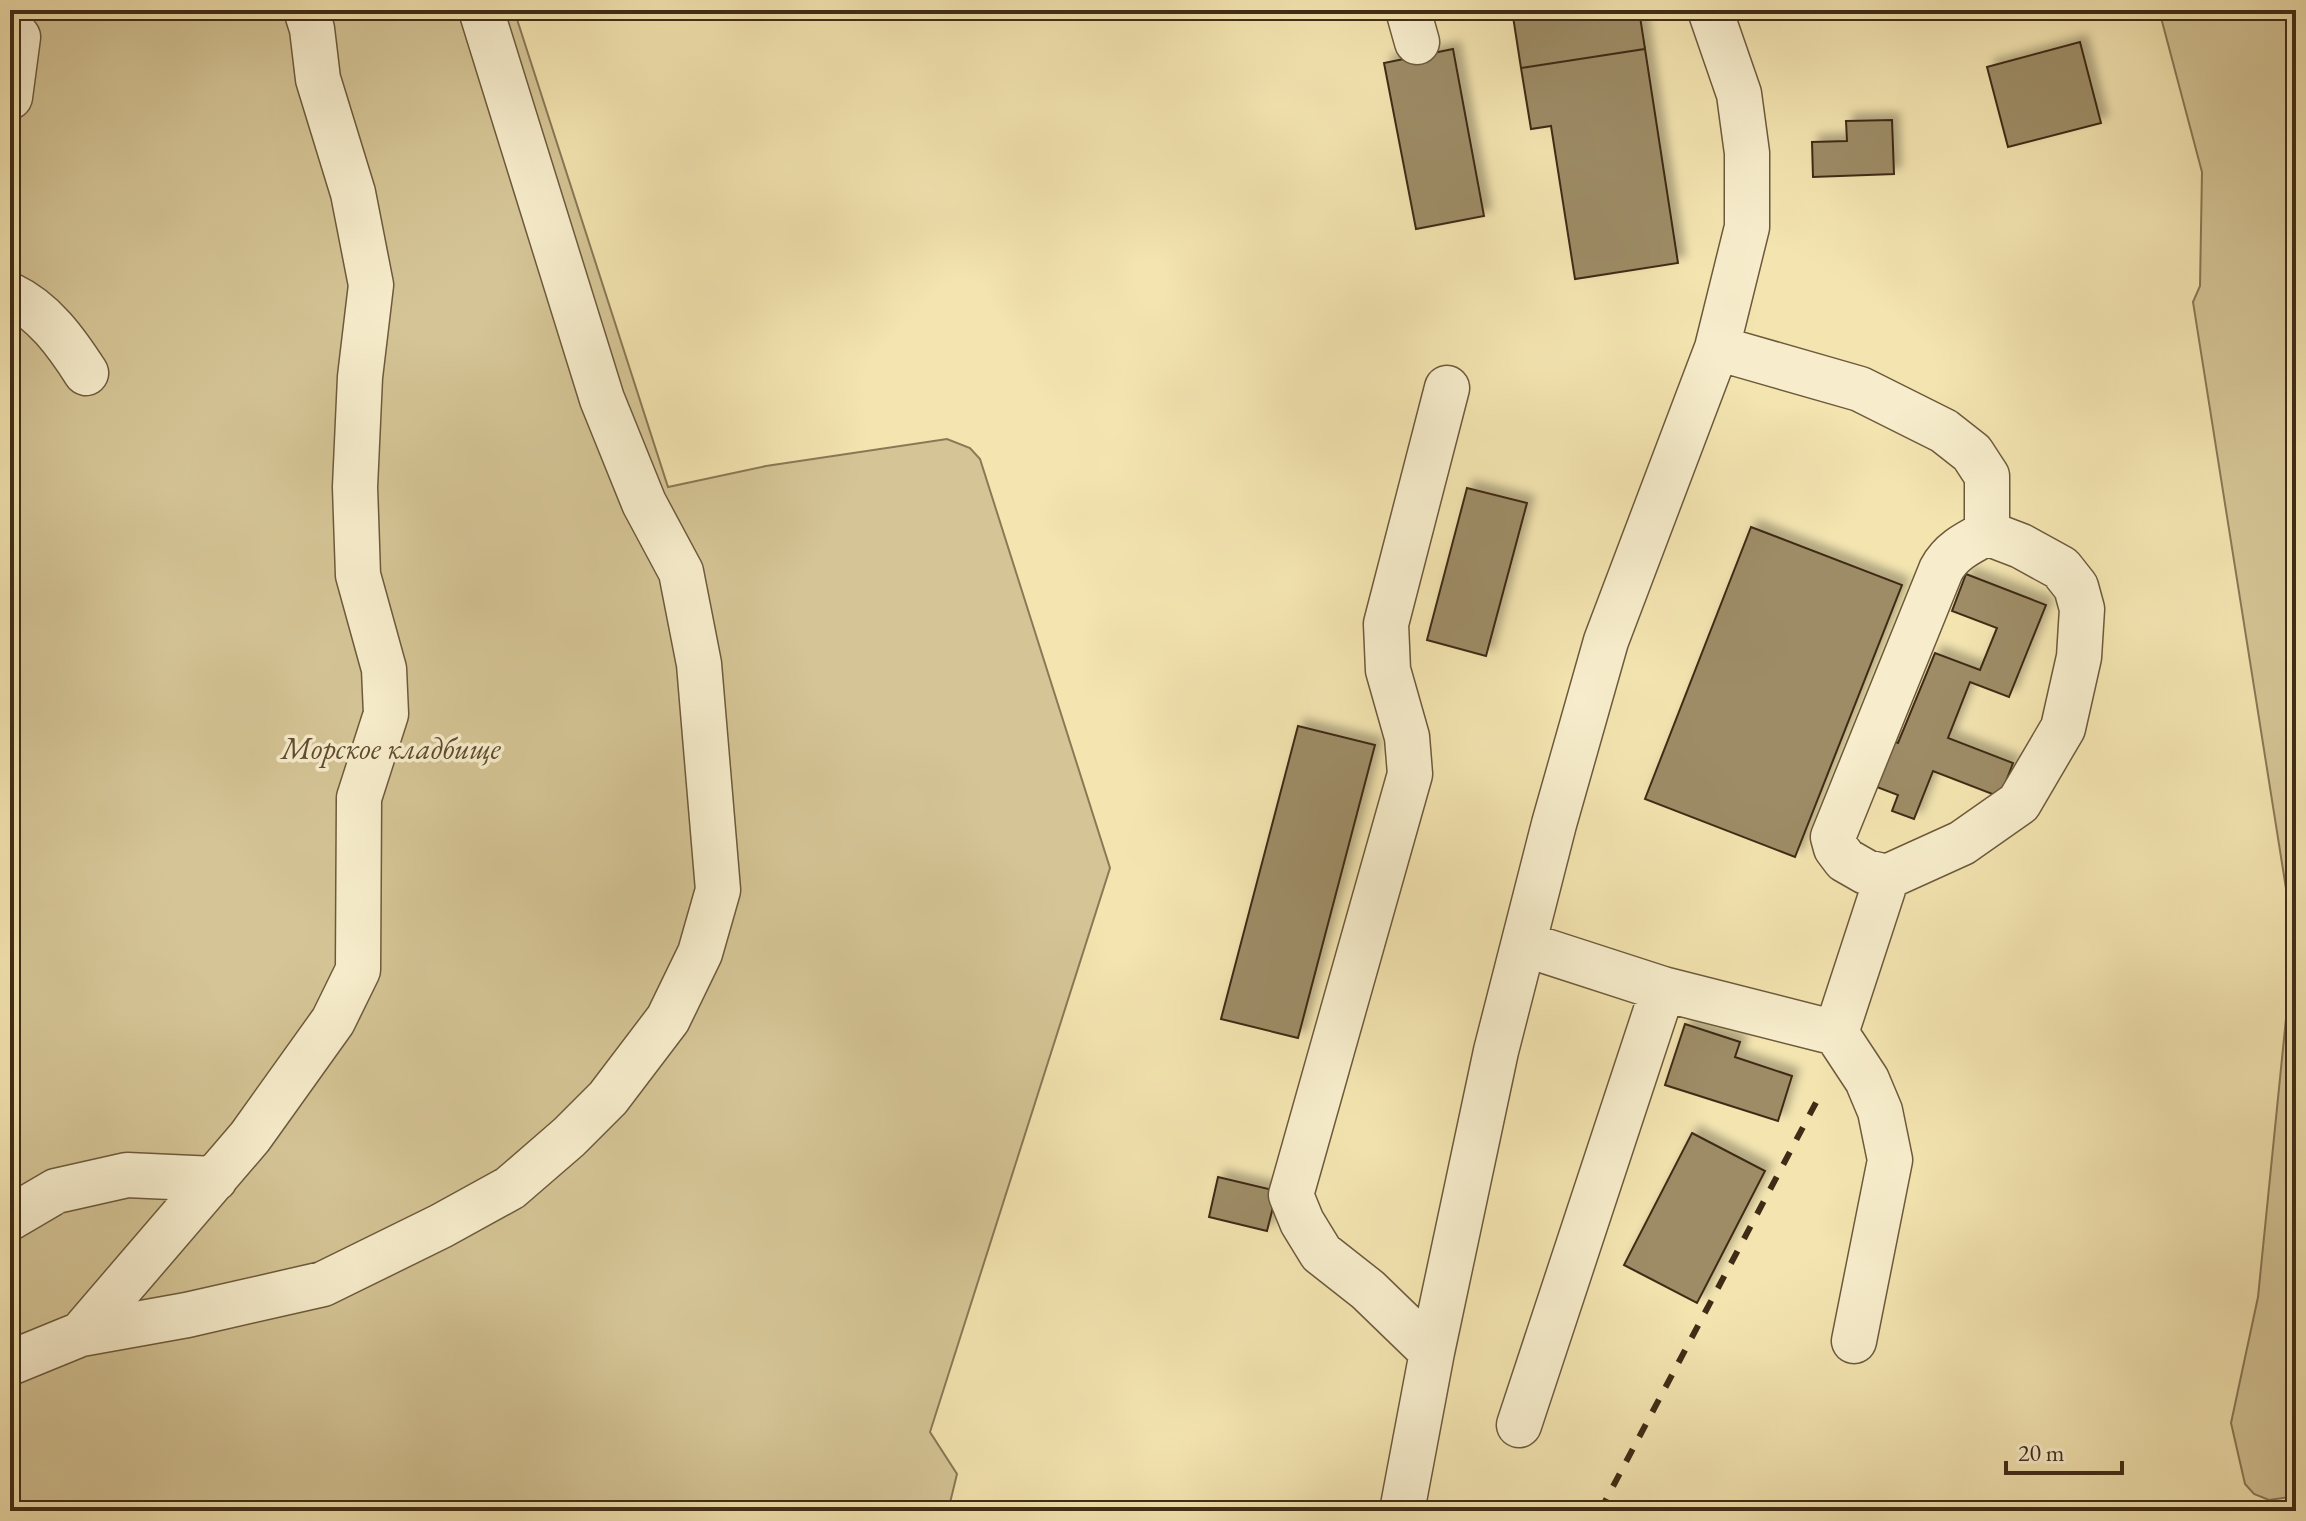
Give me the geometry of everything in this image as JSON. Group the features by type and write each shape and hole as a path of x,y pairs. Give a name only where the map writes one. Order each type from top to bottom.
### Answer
{"street":[{"path":"81,1334 250,1137 333,1021 358,970 359,798 386,714 384,669 358,575 355,502 360,377 371,285 353,193 318,79 312,29 306,10"},
{"path":"10,1363 81,1334 187,1315 323,1284 510,1188 608,1098 668,1019 700,953 718,890 699,664 681,572 644,503 602,399 481,10"},
{"path":"1402,1511 1432,1352 1496,1051 1554,824 1606,641 1717,348 1747,227 1747,153 1739,94 1710,10"},
{"path":"10,97 18,37"},
{"path":"10,295 62,335 86,373"},
{"path":"1717,348 1860,389 1944,431 1972,453 1987,476 1987,533"},
{"path":"1432,1352 1368,1290 1321,1253 1302,1222 1291,1195 1410,774 1407,737 1388,670 1386,624 1447,388"},
{"path":"1987,533 2021,546 2061,568 2076,587 2082,609 2079,657 2063,728 2019,803 1962,843 1887,877 1866,872 1845,860 1836,848 1833,837 1946,559 1987,533"},
{"path":"1836,1033 1887,877"},
{"path":"1524,944 1663,989 1836,1033 1867,1080 1880,1111 1890,1160 1854,1341"},
{"path":"1519,1425 1663,989"},
{"path":"10,1218 56,1191 127,1175 215,1179"}],"green space":[{"name":"Морское кладбище","path":"10,10 514,10 668,487 766,466 947,439 970,448 980,459 1110,868 930,1432 957,1474 948,1511 10,1511"},
{"path":"2159,10 2296,10 2296,1496 2269,1500 2254,1494 2245,1484 2231,1423 2258,1297 2294,939 2193,302 2200,286 2202,172"}],"building":[{"path":"615,10 658,10 617,19"},
{"path":"1512,10 1639,10 1645,49 1521,68"},
{"path":"2080,42 2101,123 2008,147 1987,67"},
{"path":"1453,49 1484,216 1416,229 1384,63"},
{"path":"1645,49 1678,263 1575,279 1551,126 1531,129 1521,68"},
{"path":"1892,120 1894,174 1813,177 1812,142 1847,141 1846,121"},
{"path":"1467,488 1527,503 1486,656 1427,640"},
{"path":"1751,527 1902,585 1795,857 1645,799"},
{"path":"1966,574 2046,605 2009,697 1970,682 1948,738 2013,763 2000,797 1933,771 1914,819 1892,811 1898,795 1869,784 1888,739 1898,743 1935,653 1980,670 1997,628 1952,611"},
{"path":"1298,726 1375,745 1298,1038 1221,1019"},
{"path":"1685,1024 1740,1042 1735,1057 1792,1076 1778,1121 1665,1085"},
{"path":"1692,1133 1765,1171 1697,1303 1624,1265"},
{"path":"1218,1177 1277,1191 1267,1231 1209,1217"}],"railway":[{"path":"1600,1511 1820,1095"}]}
